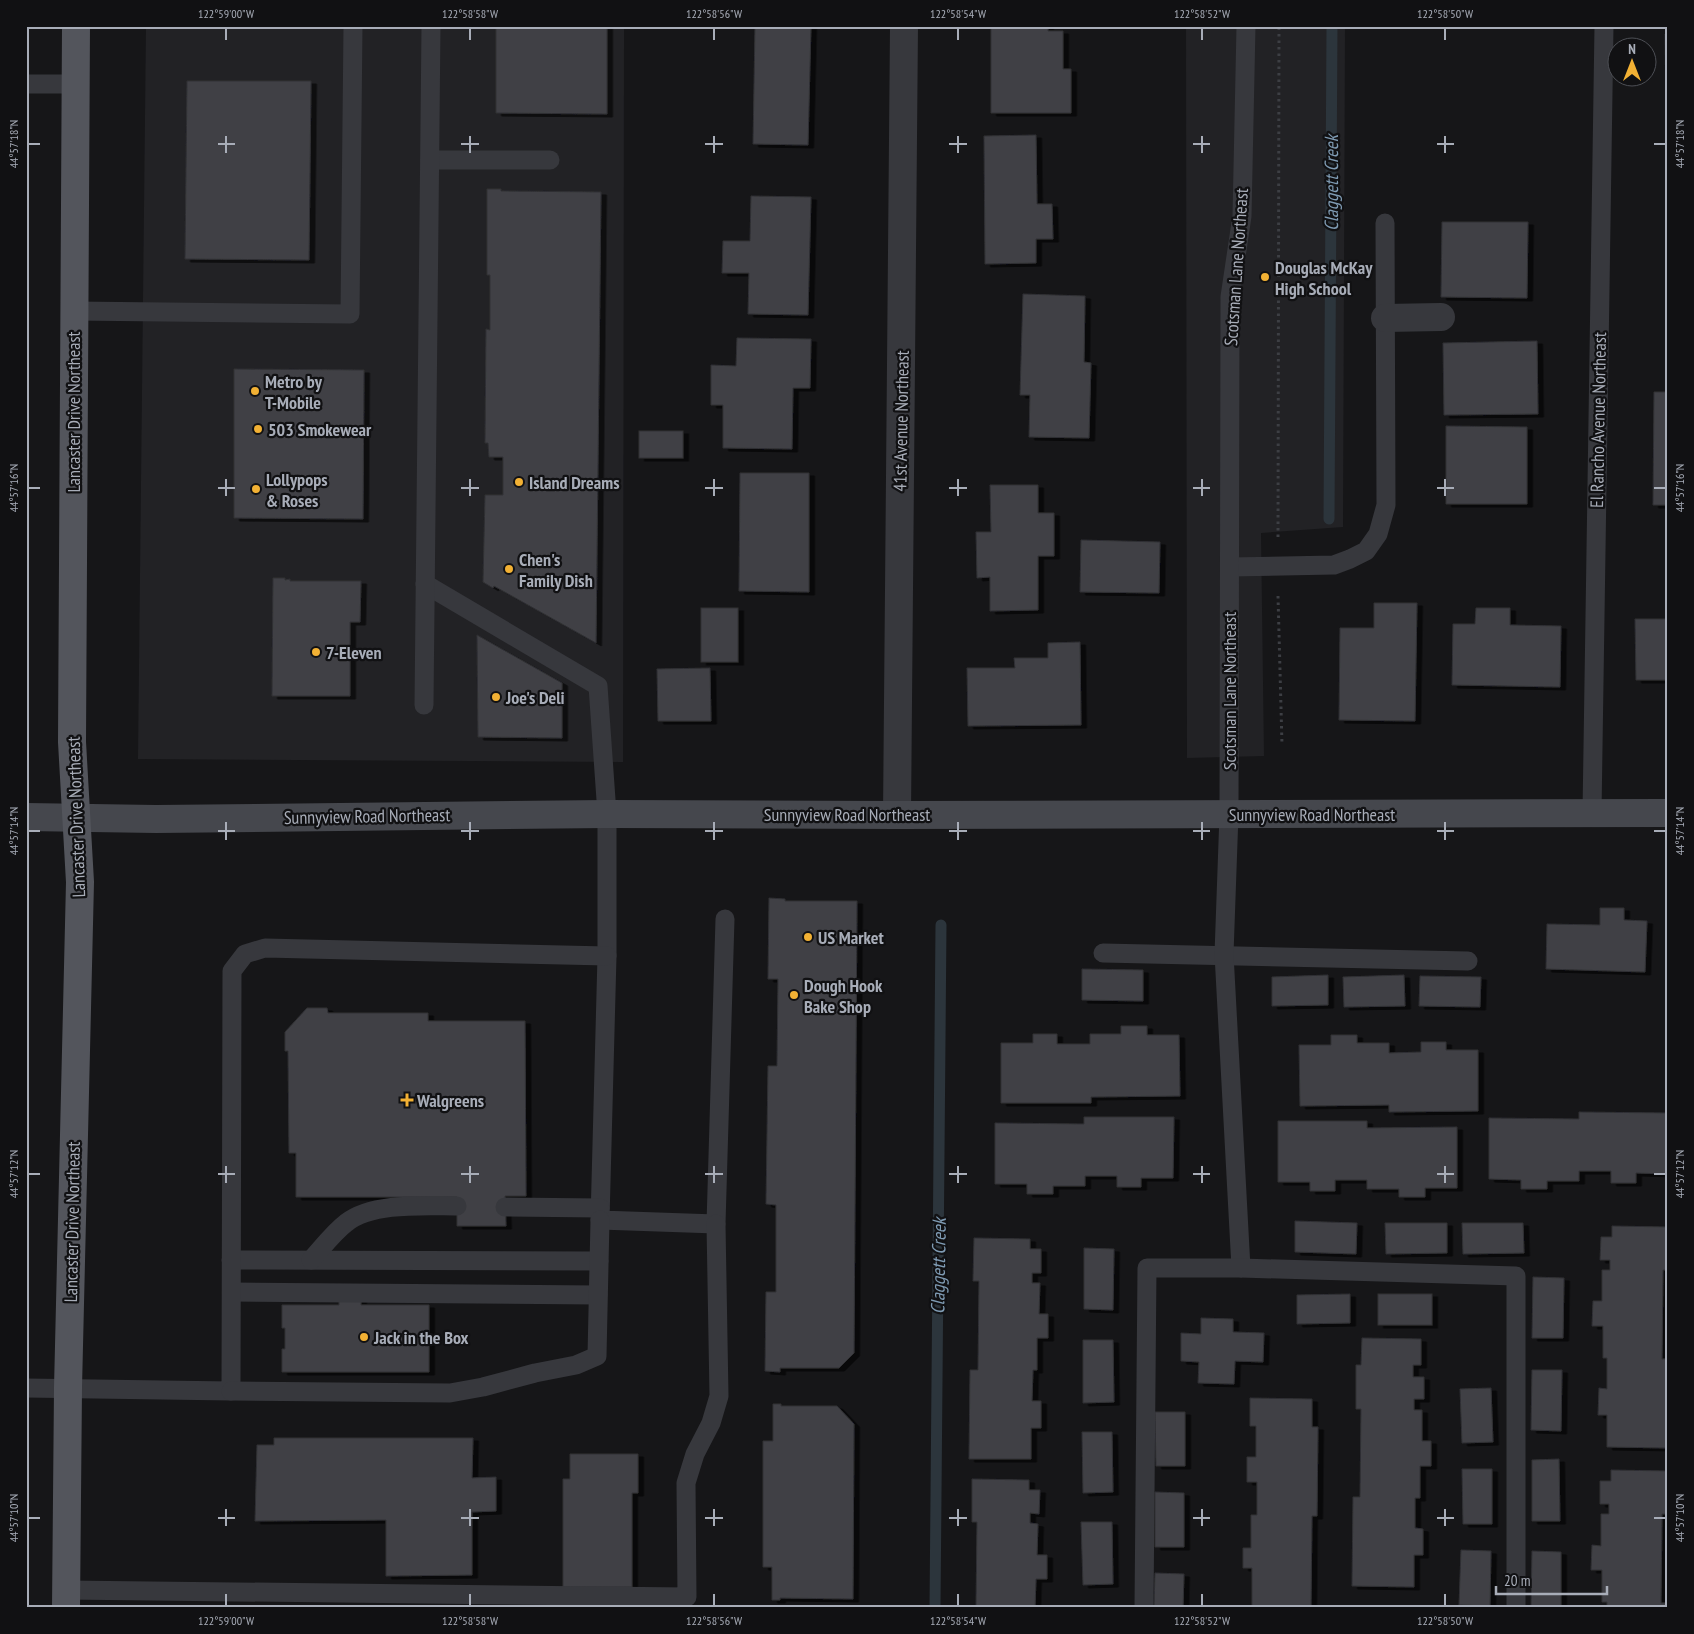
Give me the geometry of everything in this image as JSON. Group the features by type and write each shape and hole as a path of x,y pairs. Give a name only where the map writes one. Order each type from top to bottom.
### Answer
{"main road":[{"name":"Lancaster Drive Northeast","path":"66,1599 68,1388 80,882 72,742 76,26"},
{"name":"Sunnyview Road Northeast","path":"26,817 156,818 608,814 1668,813"}],"street":[{"name":"41st Avenue Northeast","path":"897,815 904,26"},
{"path":"1386,318 1441,317"}],"lane":[{"path":"74,311 350,314 353,26"},
{"path":"424,705 431,26"},
{"name":"Scotsman Lane Northeast","path":"1241,1268 1224,954 1229,814 1230,297 1242,216 1246,26"},
{"name":"El Rancho Avenue Northeast","path":"1592,813 1604,26"},
{"path":"26,84 76,84"},
{"path":"430,160 550,160"},
{"path":"1230,567 1334,564 1366,551 1378,534 1386,505 1386,223"},
{"path":"26,1388 450,1393 576,1365 597,1356 607,956 608,814 598,686 425,584"},
{"path":"66,1599 687,1597 686,1484 695,1454 711,1423 719,1396 716,1224 726,919"},
{"path":"231,1391 232,970 246,954 265,948 607,956"},
{"path":"1103,953 1224,954 1468,961"},
{"path":"311,1260 347,1222 373,1210 404,1207 457,1206"},
{"path":"505,1207 716,1224"},
{"path":"231,1260 599,1261"},
{"path":"1144,1608 1147,1268 1241,1268 1516,1276 1516,1608"},
{"path":"232,1292 598,1295"}],"path":[{"path":"1279,26 1278,566 1282,745"}],"shaded area":[{"path":"146,26 624,26 623,762 138,759"},
{"name":"Douglas McKay High School","path":"1186,26 1345,26 1343,527 1261,533 1264,756 1187,758"}],"building":[{"path":"496,26 607,26 607,114 496,113"},
{"path":"755,26 811,26 808,145 753,144"},
{"path":"991,26 1048,26 1048,31 1063,31 1063,69 1071,69 1071,113 991,113"},
{"path":"1665,34 1668,34 1668,108 1666,108"},
{"path":"187,81 311,81 309,260 185,259"},
{"path":"1036,135 1037,204 1052,204 1053,239 1036,239 1036,263 985,264 984,136"},
{"path":"487,189 501,189 501,191 601,192 596,643 494,586 493,588 483,582 485,495 503,495 503,457 489,457 488,443 485,443 486,329 490,330 490,275 487,275"},
{"path":"751,196 811,197 808,315 748,314 749,273 722,273 723,241 750,241"},
{"path":"1442,222 1528,222 1527,298 1441,297"},
{"path":"1668,240 1668,316 1666,315"},
{"path":"1023,294 1085,296 1084,362 1091,363 1089,438 1029,437 1030,395 1020,395"},
{"path":"737,338 811,339 810,388 793,388 792,449 723,448 723,405 711,405 711,365 736,366"},
{"path":"1537,341 1538,414 1444,415 1443,343"},
{"path":"234,369 364,370 363,519 234,518"},
{"path":"1654,392 1668,392 1668,505 1653,505"},
{"path":"1446,426 1527,427 1527,504 1446,504"},
{"path":"639,431 683,431 683,458 639,458"},
{"path":"740,473 809,473 809,592 739,591"},
{"path":"990,485 1038,485 1038,513 1054,513 1054,556 1038,556 1038,610 990,611 990,577 977,578 976,532 991,532"},
{"path":"1081,540 1160,542 1159,593 1080,592"},
{"path":"273,578 285,578 285,580 290,579 290,581 361,581 360,622 350,622 350,696 272,696"},
{"path":"1374,603 1417,603 1415,721 1339,720 1340,628 1374,628"},
{"path":"701,608 738,608 738,662 701,662"},
{"path":"1476,608 1510,608 1510,625 1561,626 1560,687 1452,685 1453,624 1475,624"},
{"path":"1635,619 1668,619 1668,680 1636,680"},
{"path":"477,635 562,683 562,738 478,737"},
{"path":"1080,642 1081,725 968,726 967,668 1015,668 1014,658 1048,658 1048,643"},
{"path":"710,668 711,721 658,721 657,669"},
{"path":"769,898 785,899 785,901 857,901 854,1353 839,1368 780,1368 780,1372 765,1371 766,1292 776,1292 776,1205 766,1204 768,1066 777,1066 778,979 768,979"},
{"path":"1600,908 1624,908 1624,920 1647,921 1645,972 1546,969 1547,924 1600,925"},
{"path":"1082,969 1143,970 1143,1001 1082,1000"},
{"path":"1328,975 1328,1005 1272,1006 1272,977"},
{"path":"1404,975 1405,1006 1344,1007 1343,977"},
{"path":"1420,976 1481,977 1480,1007 1419,1006"},
{"name":"Walgreens","path":"307,1008 327,1008 328,1013 428,1013 428,1021 525,1021 526,1196 505,1196 506,1226 457,1226 457,1197 296,1197 296,1153 289,1153 288,1051 285,1051 285,1032"},
{"path":"1121,1026 1147,1026 1147,1035 1179,1035 1180,1096 1091,1097 1091,1103 1001,1103 1001,1043 1033,1043 1033,1034 1057,1034 1057,1044 1090,1044 1090,1034 1121,1034"},
{"path":"1331,1035 1357,1035 1357,1043 1389,1043 1389,1053 1421,1052 1421,1042 1446,1042 1446,1050 1478,1050 1478,1111 1389,1112 1389,1105 1300,1106 1299,1045 1331,1045"},
{"path":"1579,1112 1668,1113 1667,1174 1636,1173 1636,1183 1611,1183 1611,1171 1579,1171 1579,1181 1547,1181 1547,1189 1521,1189 1521,1180 1489,1179 1489,1118 1579,1119"},
{"path":"1084,1117 1174,1117 1173,1178 1141,1178 1141,1187 1117,1187 1117,1176 1085,1176 1085,1186 1053,1186 1053,1194 1027,1194 1027,1184 995,1184 995,1123 1084,1124"},
{"path":"1278,1121 1367,1121 1367,1128 1457,1127 1457,1188 1425,1188 1425,1197 1399,1197 1399,1189 1367,1189 1367,1180 1335,1180 1335,1191 1310,1191 1310,1182 1278,1182"},
{"path":"1295,1221 1357,1223 1356,1254 1295,1252"},
{"path":"1385,1223 1447,1223 1447,1253 1386,1254"},
{"path":"1462,1223 1523,1223 1524,1253 1463,1254"},
{"path":"1612,1226 1668,1227 1668,1270 1663,1270 1662,1359 1668,1359 1668,1448 1607,1447 1607,1415 1598,1415 1599,1388 1607,1389 1607,1358 1603,1358 1603,1326 1592,1326 1593,1301 1602,1301 1602,1270 1610,1270 1610,1260 1600,1260 1601,1237 1612,1237"},
{"path":"974,1238 1030,1239 1030,1249 1041,1249 1041,1273 1032,1273 1032,1283 1040,1283 1039,1314 1048,1314 1048,1338 1037,1338 1037,1370 1033,1370 1032,1401 1041,1401 1041,1428 1031,1428 1031,1459 969,1459 970,1370 978,1370 979,1281 973,1281"},
{"path":"1084,1248 1114,1249 1113,1310 1084,1309"},
{"path":"1533,1277 1564,1278 1563,1338 1532,1338"},
{"path":"1350,1294 1350,1323 1297,1324 1297,1295"},
{"path":"1378,1294 1432,1294 1432,1325 1378,1325"},
{"path":"339,1297 361,1297 361,1305 429,1305 429,1372 282,1372 282,1349 285,1349 285,1328 282,1328 282,1305 339,1305"},
{"path":"1201,1318 1233,1319 1233,1332 1264,1333 1263,1362 1235,1361 1234,1384 1198,1383 1199,1362 1181,1361 1181,1333 1201,1334"},
{"path":"1362,1338 1421,1339 1421,1365 1413,1365 1413,1377 1424,1377 1424,1399 1414,1399 1414,1410 1422,1410 1422,1441 1431,1441 1431,1466 1420,1466 1420,1498 1415,1498 1415,1528 1423,1529 1423,1555 1414,1555 1414,1587 1352,1586 1353,1497 1360,1497 1361,1409 1356,1409 1356,1365 1361,1365"},
{"path":"1083,1340 1113,1340 1114,1402 1083,1403"},
{"path":"1532,1370 1562,1370 1561,1431 1531,1430"},
{"path":"1491,1388 1493,1442 1462,1443 1460,1389"},
{"path":"1250,1398 1312,1399 1312,1427 1318,1427 1317,1516 1312,1516 1311,1606 1252,1606 1252,1568 1243,1568 1243,1548 1251,1548 1251,1515 1257,1515 1257,1482 1247,1482 1247,1457 1256,1457 1256,1426 1250,1426"},
{"path":"773,1404 781,1404 781,1406 837,1406 854,1424 853,1599 780,1598 780,1600 772,1600 772,1567 763,1567 763,1441 773,1441"},
{"path":"1155,1412 1185,1412 1185,1466 1156,1466"},
{"path":"1082,1432 1112,1432 1113,1492 1083,1493"},
{"path":"274,1438 473,1438 472,1478 496,1477 496,1511 472,1512 472,1575 386,1576 386,1520 255,1521 257,1445 274,1445"},
{"path":"570,1454 638,1454 638,1493 632,1493 632,1587 563,1587 563,1479 570,1479"},
{"path":"1559,1459 1560,1521 1532,1521 1532,1460"},
{"path":"1462,1469 1492,1469 1492,1524 1463,1524"},
{"path":"1611,1470 1668,1471 1668,1514 1662,1514 1661,1603 1668,1603 1668,1608 1607,1608 1607,1602 1602,1602 1602,1570 1591,1570 1592,1545 1601,1546 1601,1514 1609,1514 1609,1504 1600,1504 1600,1481 1611,1481"},
{"path":"972,1479 1029,1480 1029,1490 1040,1490 1039,1514 1030,1513 1030,1523 1038,1524 1037,1555 1047,1555 1047,1579 1036,1579 1035,1608 976,1608 977,1522 972,1522"},
{"path":"1155,1492 1184,1493 1184,1547 1155,1547"},
{"path":"1081,1522 1112,1522 1113,1584 1083,1585"},
{"path":"1461,1550 1491,1551 1490,1606 1459,1605"},
{"path":"1532,1551 1561,1552 1561,1608 1531,1608"},
{"path":"1155,1573 1184,1574 1183,1608 1154,1608"}],"waterway":[{"name":"Claggett Creek","path":"1329,519 1332,26"},
{"name":"Claggett Creek","path":"935,1608 941,925"}],"place":[{"name":"Douglas McKay High School","path":"1265,277"},
{"name":"Metro by T-Mobile","path":"255,391"},
{"name":"503 Smokewear","path":"258,429"},
{"name":"Island Dreams","path":"519,482"},
{"name":"Lollypops & Roses","path":"256,489"},
{"name":"Chen's Family Dish","path":"509,569"},
{"name":"7-Eleven","path":"316,652"},
{"name":"Joe's Deli","path":"496,697"},
{"name":"US Market","path":"808,937"},
{"name":"Dough Hook Bake Shop","path":"794,995"},
{"name":"Walgreens","path":"407,1100"},
{"name":"Jack in the Box","path":"364,1337"}]}
